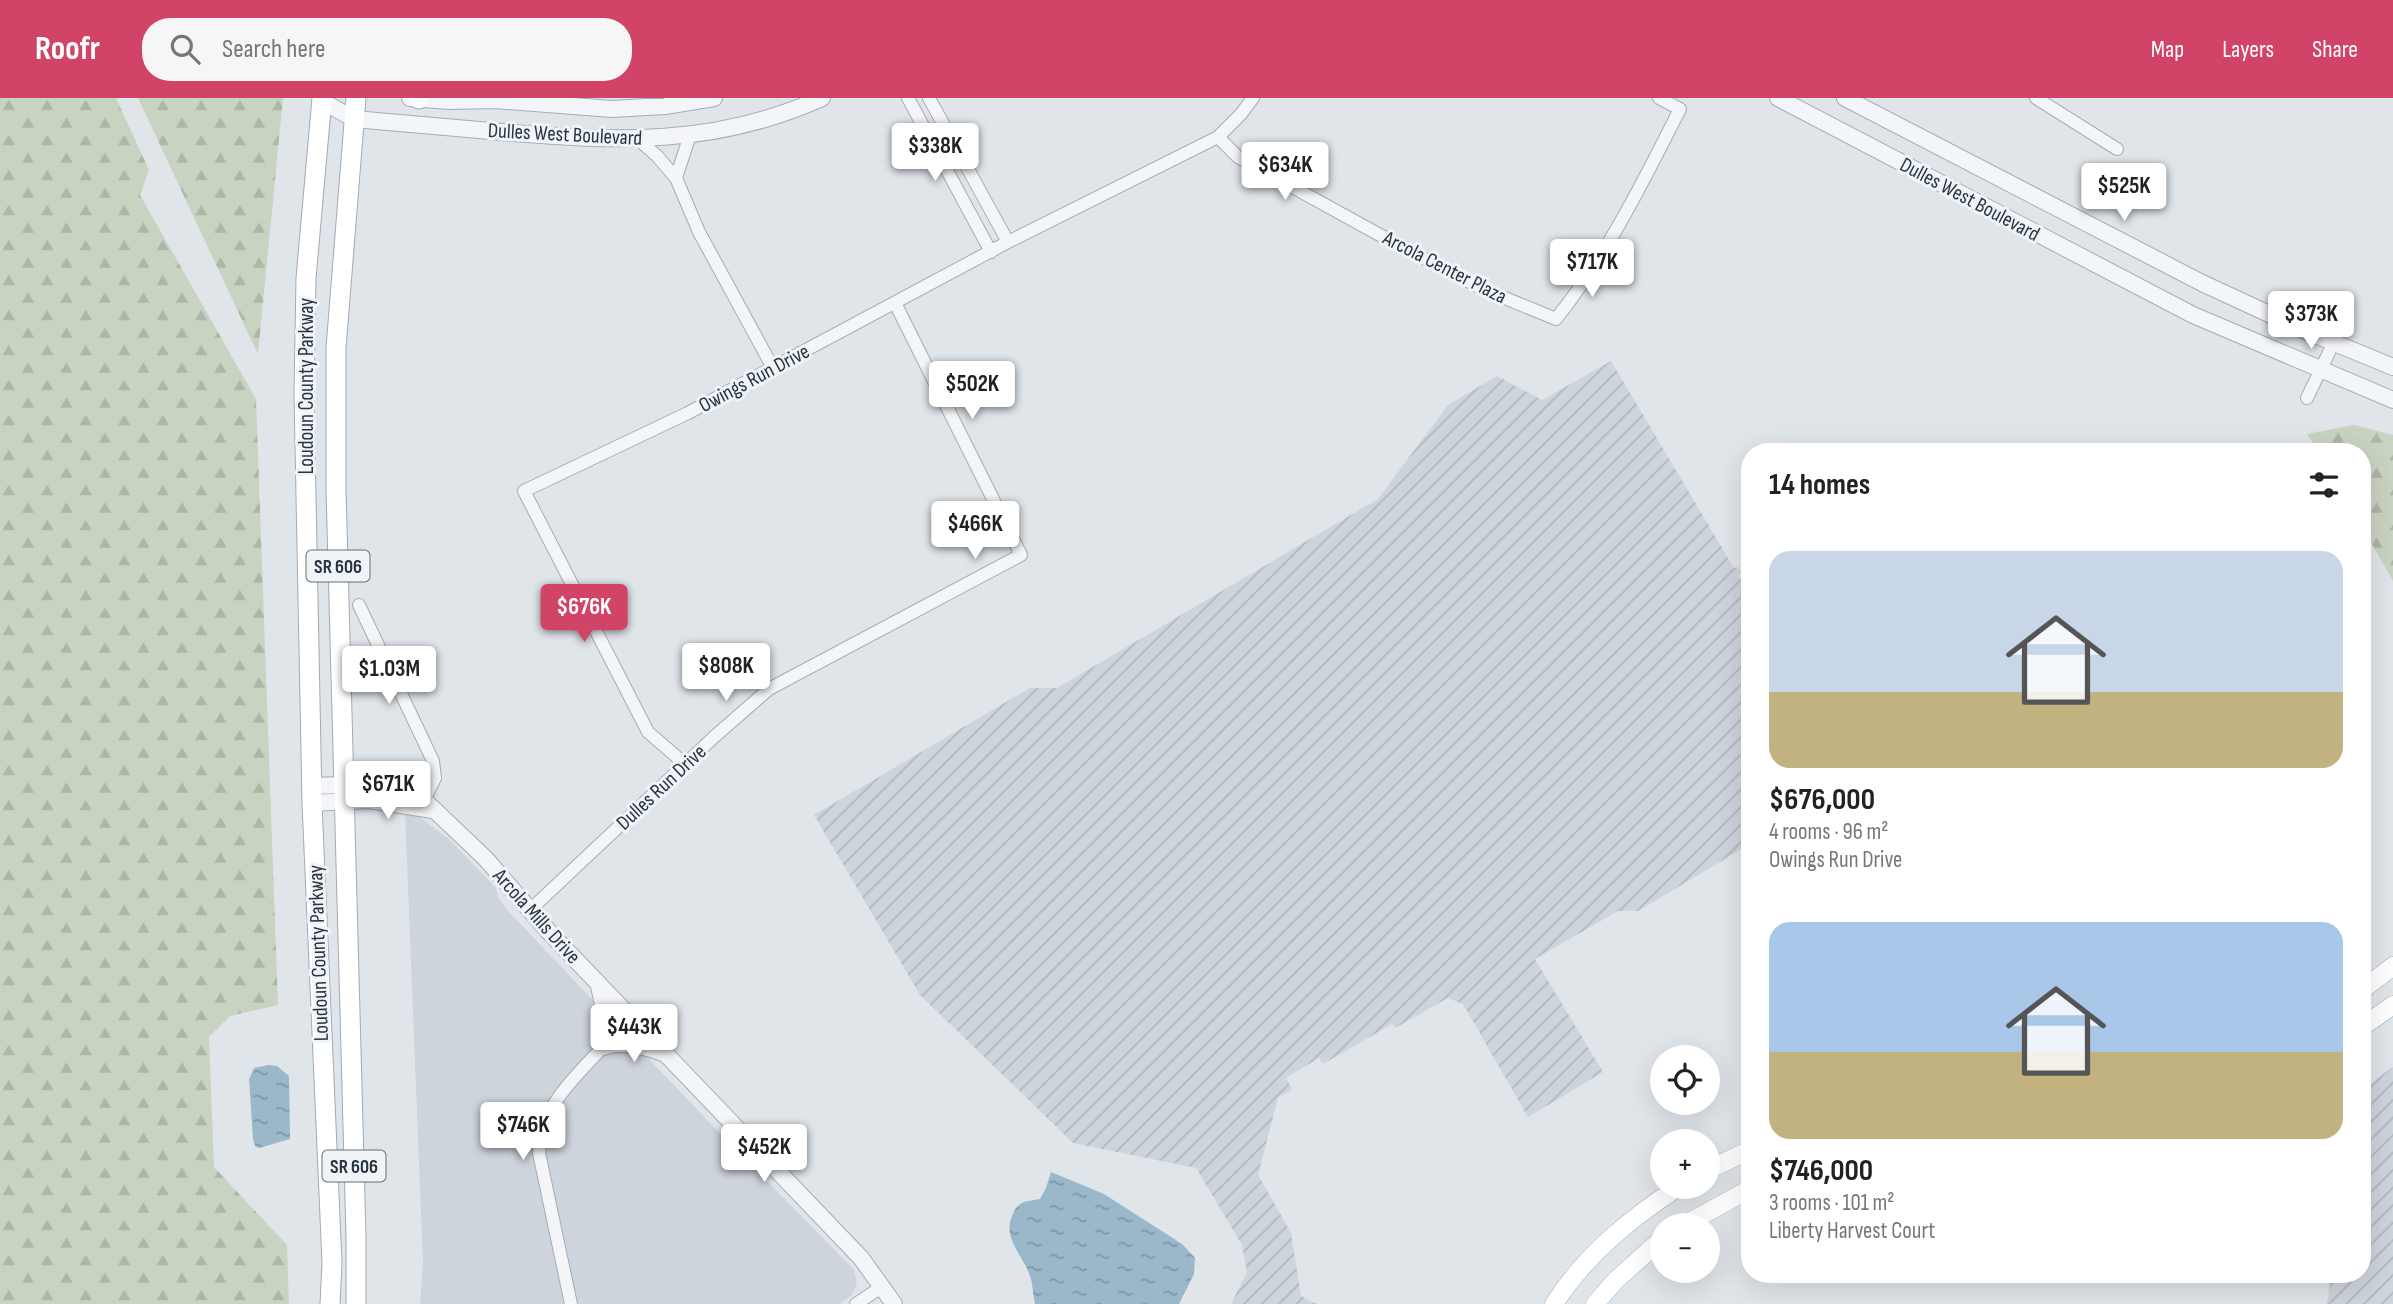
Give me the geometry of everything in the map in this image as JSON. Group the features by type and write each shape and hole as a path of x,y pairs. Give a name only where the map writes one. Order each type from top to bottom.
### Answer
{"main road":[{"name":"Loudoun County Parkway","path":"356,98 336,348 336,502 356,1304"},
{"name":"Loudoun County Parkway","path":"327,99 308,242 304,349 311,794 332,1263 330,1304"},
{"path":"2371,983 2393,966"},
{"path":"2371,1021 2393,1005"},
{"path":"1720,1164 1741,1154"},
{"path":"1706,1213 1741,1194"},
{"path":"1554,1304 1595,1251 1627,1223 1661,1199"},
{"path":"1595,1304 1616,1280 1650,1250"}],"street":[{"name":"Dulles West Boulevard","path":"410,98 494,100 612,108 665,106 714,98"},
{"name":"Dulles West Boulevard","path":"327,99 354,119 586,139 639,140 744,126 822,98"},
{"path":"908,98 991,251"},
{"path":"929,98 1008,242"},
{"name":"Owings Run Drive","path":"685,764 648,732 524,491 688,413 1008,242 1218,137 1253,98"},
{"name":"Arcola Center Plaza","path":"1218,137 1238,157 1378,234 1483,289 1556,319 1586,278 1633,202 1680,109 1659,98"},
{"name":"Dulles West Boulevard","path":"1778,98 2193,315 2393,400"},
{"path":"2036,98 2117,149"},
{"name":"Dulles West Boulevard","path":"1850,99 2189,276 2393,368"},
{"path":"1838,130 1850,99"},
{"path":"676,178 690,135"},
{"path":"639,140 676,178 699,232 773,368"},
{"name":"Dulles Run Drive","path":"530,910 736,717 779,682 1021,555 895,303"},
{"path":"2307,398 2344,319"},
{"path":"359,605 433,761 435,778 425,806"},
{"name":"Arcola Mills Drive","path":"311,794 393,787 415,793 425,806 479,852 598,983 861,1258 894,1304"},
{"path":"598,983 606,1014 603,1047"},
{"path":"571,1304 539,1153 541,1130 554,1103 603,1047 620,1043 665,1054"},
{"path":"856,1304 883,1286"}],"shaded area":[{"path":"1611,361 1734,568 1738,567 1741,573 1738,575 1741,580 1741,849 1638,911 1618,911 1535,959 1603,1072 1528,1117 1463,1004 1448,998 1395,1028 1392,1024 1323,1064 1319,1058 1286,1078 1292,1090 1278,1097 1258,1175 1291,1233 1301,1296 1317,1304 1231,1304 1247,1272 1242,1245 1196,1168 1073,1143 920,995 814,815 1030,688 1057,688 1378,499 1448,405 1497,376 1542,400"},
{"path":"405,811 421,818 450,840 496,888 498,898 510,913 854,1270 857,1284 851,1296 839,1304 420,1304 423,1263"},
{"path":"2393,1067 2393,1304 2327,1304 2330,1283 2371,1283 2371,1083"}],"green space":[{"path":"0,98 116,98 149,170 140,195 256,399 278,1005 230,1016 209,1037 214,1167 287,1245 289,1304 0,1304"},
{"path":"138,98 283,98 258,354 256,350"},
{"path":"2354,425 2393,435 2393,581 2371,543 2371,443 2313,443 2307,434"}],"water":[{"path":"277,1066 289,1076 290,1139 259,1148 255,1146 253,1139 249,1079 254,1068"},
{"path":"1051,1172 1104,1194 1182,1244 1195,1258 1194,1274 1179,1304 1035,1304 1030,1276 1012,1241 1010,1227 1013,1213 1018,1206 1040,1199"}]}
